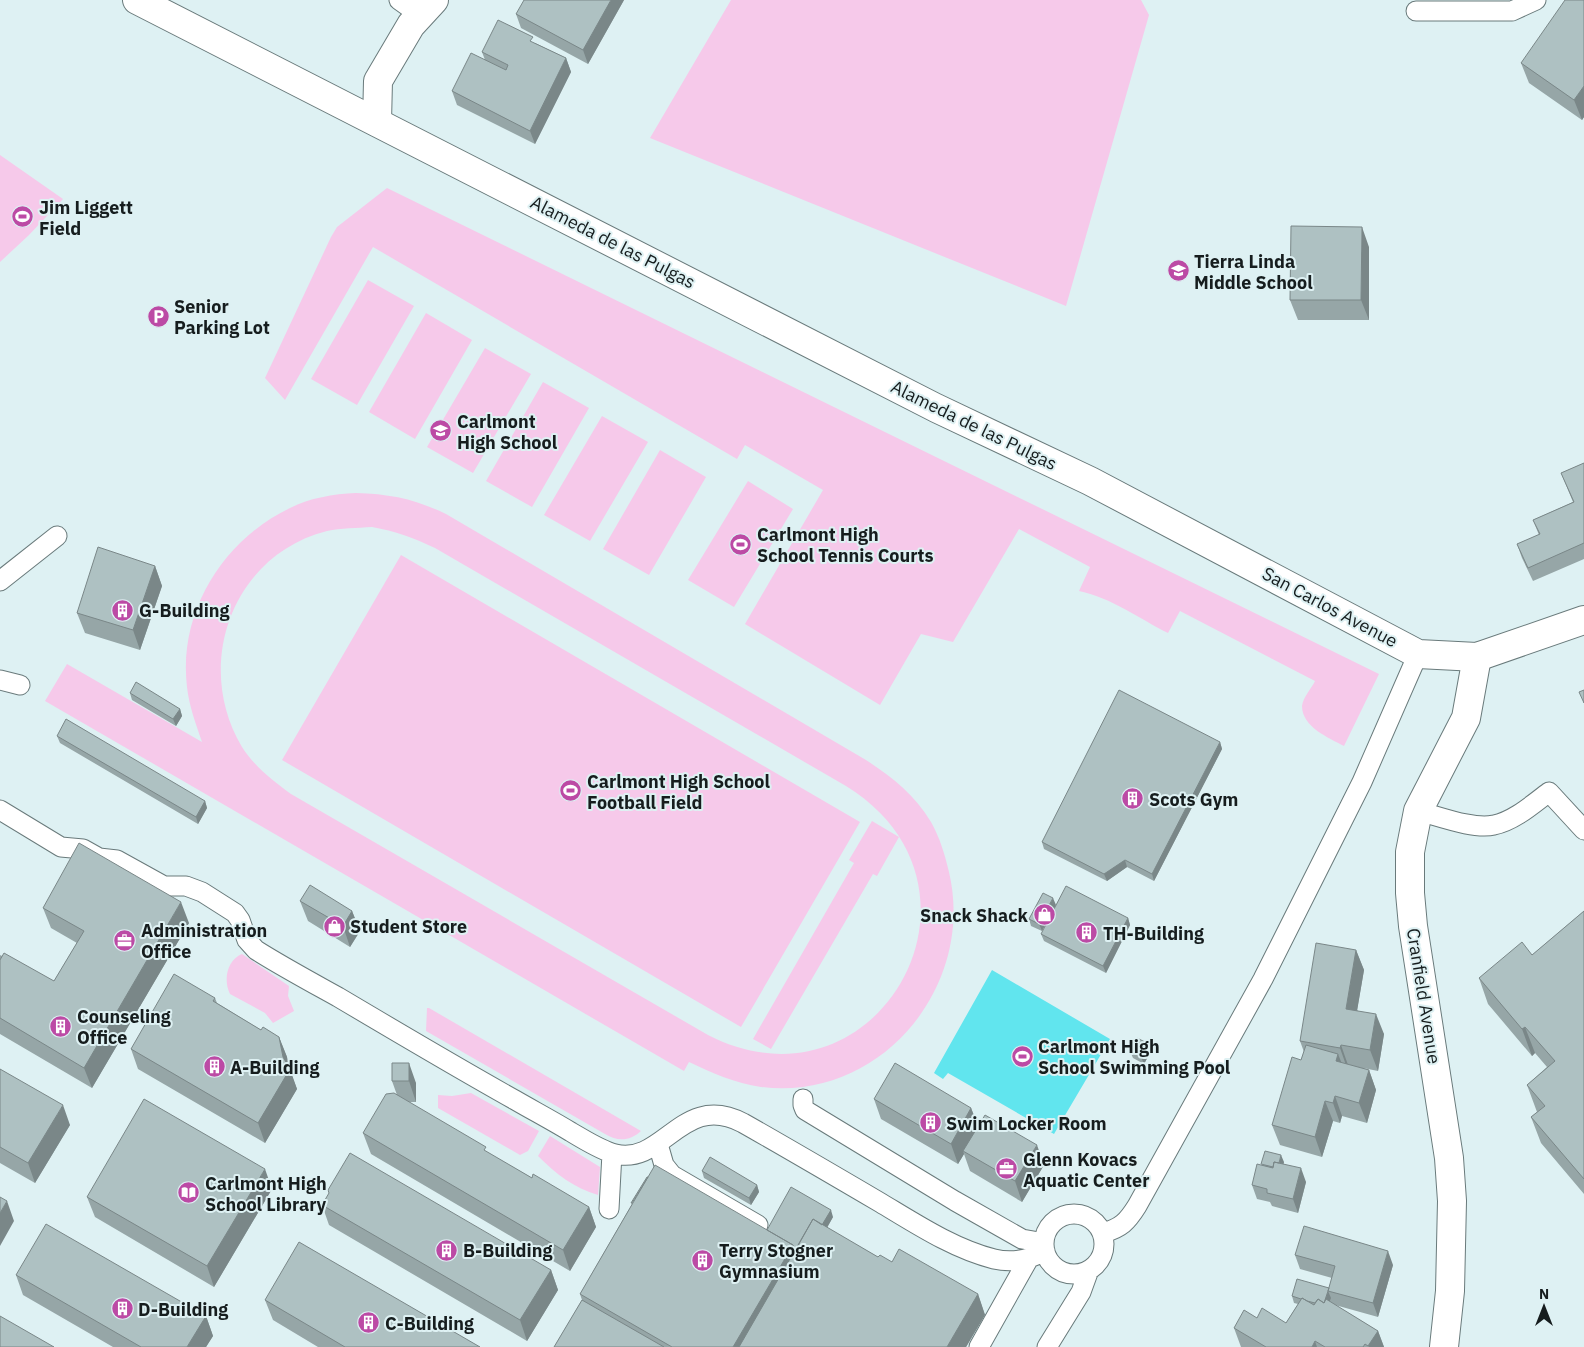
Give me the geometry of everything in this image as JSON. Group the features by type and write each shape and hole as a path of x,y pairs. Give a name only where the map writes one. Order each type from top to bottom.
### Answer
{"main road":[{"name":"Alameda de las Pulgas","path":"137,0 936,408 1090,481"},
{"path":"377,122 378,81 411,25 418,5"},
{"name":"San Carlos Avenue","path":"1090,481 1418,654 1477,657 1584,620"},
{"name":"Cranfield Avenue","path":"1444,1347 1450,1291 1452,1201 1449,1158 1417,952 1410,893 1410,852 1418,811 1466,718 1477,657"}],"lane":[{"path":"1416,11 1512,11 1536,0"},
{"path":"0,581 58,536"},
{"path":"1102,1233 1115,1230 1125,1222 1137,1206 1263,979 1362,782 1418,654"},
{"path":"0,680 20,685"},
{"path":"1418,811 1466,824 1493,826 1515,816 1549,792 1584,830"},
{"path":"0,810 61,847 83,849 99,858 117,860 164,886 186,886 202,892 235,913 240,920 247,940 253,947 486,1084 612,1153 630,1156 639,1154 658,1144 676,1129 694,1119 710,1116 733,1118 948,1241 994,1259 1012,1261 1039,1250"},
{"path":"804,1099 803,1105 805,1110 955,1201 1022,1239 1039,1242 1039,1250 1055,1268 1064,1272 1073,1274 1089,1270 1100,1261 1105,1241 1096,1222 1088,1217 1067,1214 1058,1218 1051,1225 1039,1250 979,1347"},
{"path":"658,1144 664,1165 672,1175 758,1225"},
{"path":"609,1209 612,1153"},
{"path":"1047,1347 1081,1292 1089,1270"}],"shaded area":[{"path":"731,0 1141,0 1149,15 1066,306 650,138"},
{"name":"Jim Liggett Field","path":"0,155 63,199 0,262"},
{"path":"387,188 1379,674 1344,746 1317,731 1306,720 1302,706 1315,681 1180,611 1168,633 1114,603 1079,591 1090,567 1019,529 953,642 921,634 880,705 745,624 823,490 745,445 737,459 373,247 285,400 265,378 331,237 337,227"},
{"path":"368,280 414,306 357,405 311,379"},
{"path":"426,313 472,340 415,439 369,412"},
{"path":"485,348 531,374 473,473 427,447"},
{"path":"543,382 589,408 532,507 486,481"},
{"path":"602,416 648,442 590,541 544,515"},
{"path":"660,450 706,477 649,575 603,549"},
{"name":"Carlmont High School Tennis Courts","path":"748,481 793,509 734,607 688,580"},
{"path":"356,493 402,498 446,514 866,760 902,787 924,812 940,840 949,872 954,915 948,956 933,995 910,1028 880,1056 844,1076 804,1087 761,1087 751,1085 724,1077 689,1062 684,1071 45,701 67,664 202,742 188,694 186,659 190,632 198,606 210,581 244,539 266,522 290,508 306,502 322,497","holes":["372,527 404,535 435,548 846,786 894,829 917,880 919,932 902,981 869,1021 824,1047 769,1053 708,1035 291,794 258,767 242,747 228,715 221,682 222,649 230,617 245,588 267,563 294,544 332,530"]},
{"name":"Carlmont High School Football Field","path":"401,555 860,822 741,1027 282,760"},
{"path":"872,821 899,837 877,876 873,874 771,1049 753,1039 854,863 849,860"},
{"path":"242,954 289,986 288,996 294,1011 273,1023 265,1013 230,994 227,983 228,971 233,961"},
{"path":"427,1008 641,1131 633,1137 624,1139 605,1134 426,1031"},
{"path":"471,1093 539,1131 528,1151 520,1155 438,1108 438,1095 452,1096"},
{"path":"550,1136 600,1167 598,1195 566,1180 538,1156"}],"water":[{"name":"Carlmont High School Swimming Pool","path":"992,970 1110,1039 1054,1134 948,1073 943,1079 934,1073"}],"building":[{"path":"524,0 611,0 583,50 516,14"},
{"path":"1565,0 1584,0 1584,86 1574,100 1521,63"},
{"path":"498,20 533,37 530,41 566,58 530,131 452,91 471,53 506,70 508,65 482,52"},
{"path":"1291,226 1362,227 1361,300 1290,300"},
{"path":"1584,463 1584,543 1528,568 1517,544 1540,534 1533,520 1574,502 1561,473"},
{"path":"98,547 155,566 133,630 77,613"},
{"path":"136,682 180,709 173,719 130,693"},
{"name":"Scots Gym","path":"1119,690 1220,742 1152,874 1125,860 1104,874 1042,842"},
{"path":"1584,690 1584,703 1579,692"},
{"path":"66,719 205,801 196,817 57,736"},
{"path":"79,843 181,902 84,1068 0,1018 0,960 4,953 54,981 84,931 43,908"},
{"path":"310,885 352,911 343,926 300,901"},
{"name":"TH-Building","path":"1066,886 1128,918 1103,966 1041,934"},
{"path":"1043,893 1053,898 1039,924 1029,919"},
{"path":"1584,911 1584,1179 1531,1117 1545,1106 1527,1085 1555,1061 1525,1027 1522,1029 1479,978 1522,942 1532,955"},
{"path":"1316,943 1356,950 1346,1009 1376,1014 1370,1050 1341,1045 1340,1048 1300,1041"},
{"name":"A-Building","path":"174,974 215,998 213,1001 261,1030 263,1027 279,1037 283,1057 290,1069 258,1123 131,1049"},
{"path":"1137,1038 1149,1044 1141,1057 1130,1051"},
{"path":"1306,1045 1338,1054 1336,1061 1369,1070 1359,1103 1335,1096 1333,1103 1325,1101 1315,1137 1272,1125 1292,1057 1301,1060"},
{"path":"392,1063 409,1063 409,1081 392,1081"},
{"path":"895,1063 971,1108 951,1144 874,1099"},
{"path":"0,1069 63,1105 28,1163 0,1147"},
{"path":"394,1093 486,1147 484,1150 532,1178 533,1174 589,1207 563,1250 363,1133 386,1094"},
{"name":"Carlmont High School Library","path":"144,1099 265,1169 207,1266 87,1197"},
{"path":"985,1115 1037,1145 1015,1181 963,1151"},
{"path":"1265,1151 1281,1155 1279,1163 1274,1162 1273,1167 1261,1164"},
{"name":"B-Building","path":"350,1153 551,1270 520,1320 322,1205 329,1193 328,1190"},
{"path":"710,1157 757,1185 749,1198 702,1171"},
{"path":"1274,1162 1301,1168 1293,1199 1267,1193 1267,1189 1252,1185 1257,1164 1273,1168"},
{"name":"Terry Stogner Gymnasium","path":"655,1165 793,1245 733,1347 672,1347 580,1294"},
{"path":"647,1177 648,1177 631,1203"},
{"path":"791,1187 831,1210 822,1225 813,1219 795,1251 793,1245 767,1230"},
{"path":"0,1197 7,1201 0,1213"},
{"path":"813,1219 878,1257 880,1255 892,1262 899,1249 978,1294 947,1347 739,1347"},
{"name":"D-Building","path":"46,1224 206,1316 187,1347 141,1347 16,1275"},
{"path":"1304,1226 1388,1251 1373,1303 1328,1291 1335,1266 1295,1255"},
{"path":"299,1242 480,1347 345,1347 265,1300"},
{"path":"1297,1279 1329,1288 1324,1303 1318,1299 1315,1303 1292,1296"},
{"path":"1302,1298 1314,1305 1318,1299 1324,1303 1326,1299 1378,1331 1368,1346 1365,1344 1363,1347 1325,1347 1315,1341 1312,1347 1266,1347 1234,1328 1244,1310 1257,1318 1262,1308 1286,1323"},
{"path":"582,1300 664,1347 554,1347"},
{"path":"0,1316 54,1347 0,1347"}],"place":[{"name":"Jim Liggett Field","path":"23,217"},
{"name":"Tierra Linda Middle School","path":"1178,271"},
{"name":"Senior Parking Lot","path":"158,316"},
{"name":"Carlmont High School","path":"441,431"},
{"name":"Carlmont High School Tennis Courts","path":"741,544"},
{"name":"G-Building","path":"123,610"},
{"name":"Carlmont High School Football Field","path":"571,791"},
{"name":"Scots Gym","path":"1133,799"},
{"name":"Snack Shack","path":"1044,915"},
{"name":"Student Store","path":"334,926"},
{"name":"TH-Building","path":"1087,933"},
{"name":"Administration Office","path":"125,940"},
{"name":"Counseling Office","path":"61,1026"},
{"name":"Carlmont High School Swimming Pool","path":"1022,1056"},
{"name":"A-Building","path":"214,1067"},
{"name":"Swim Locker Room","path":"930,1123"},
{"name":"Glenn Kovacs Aquatic Center","path":"1007,1169"},
{"name":"Carlmont High School Library","path":"189,1193"},
{"name":"B-Building","path":"447,1250"},
{"name":"Terry Stogner Gymnasium","path":"703,1260"},
{"name":"D-Building","path":"122,1309"},
{"name":"C-Building","path":"369,1323"}]}
